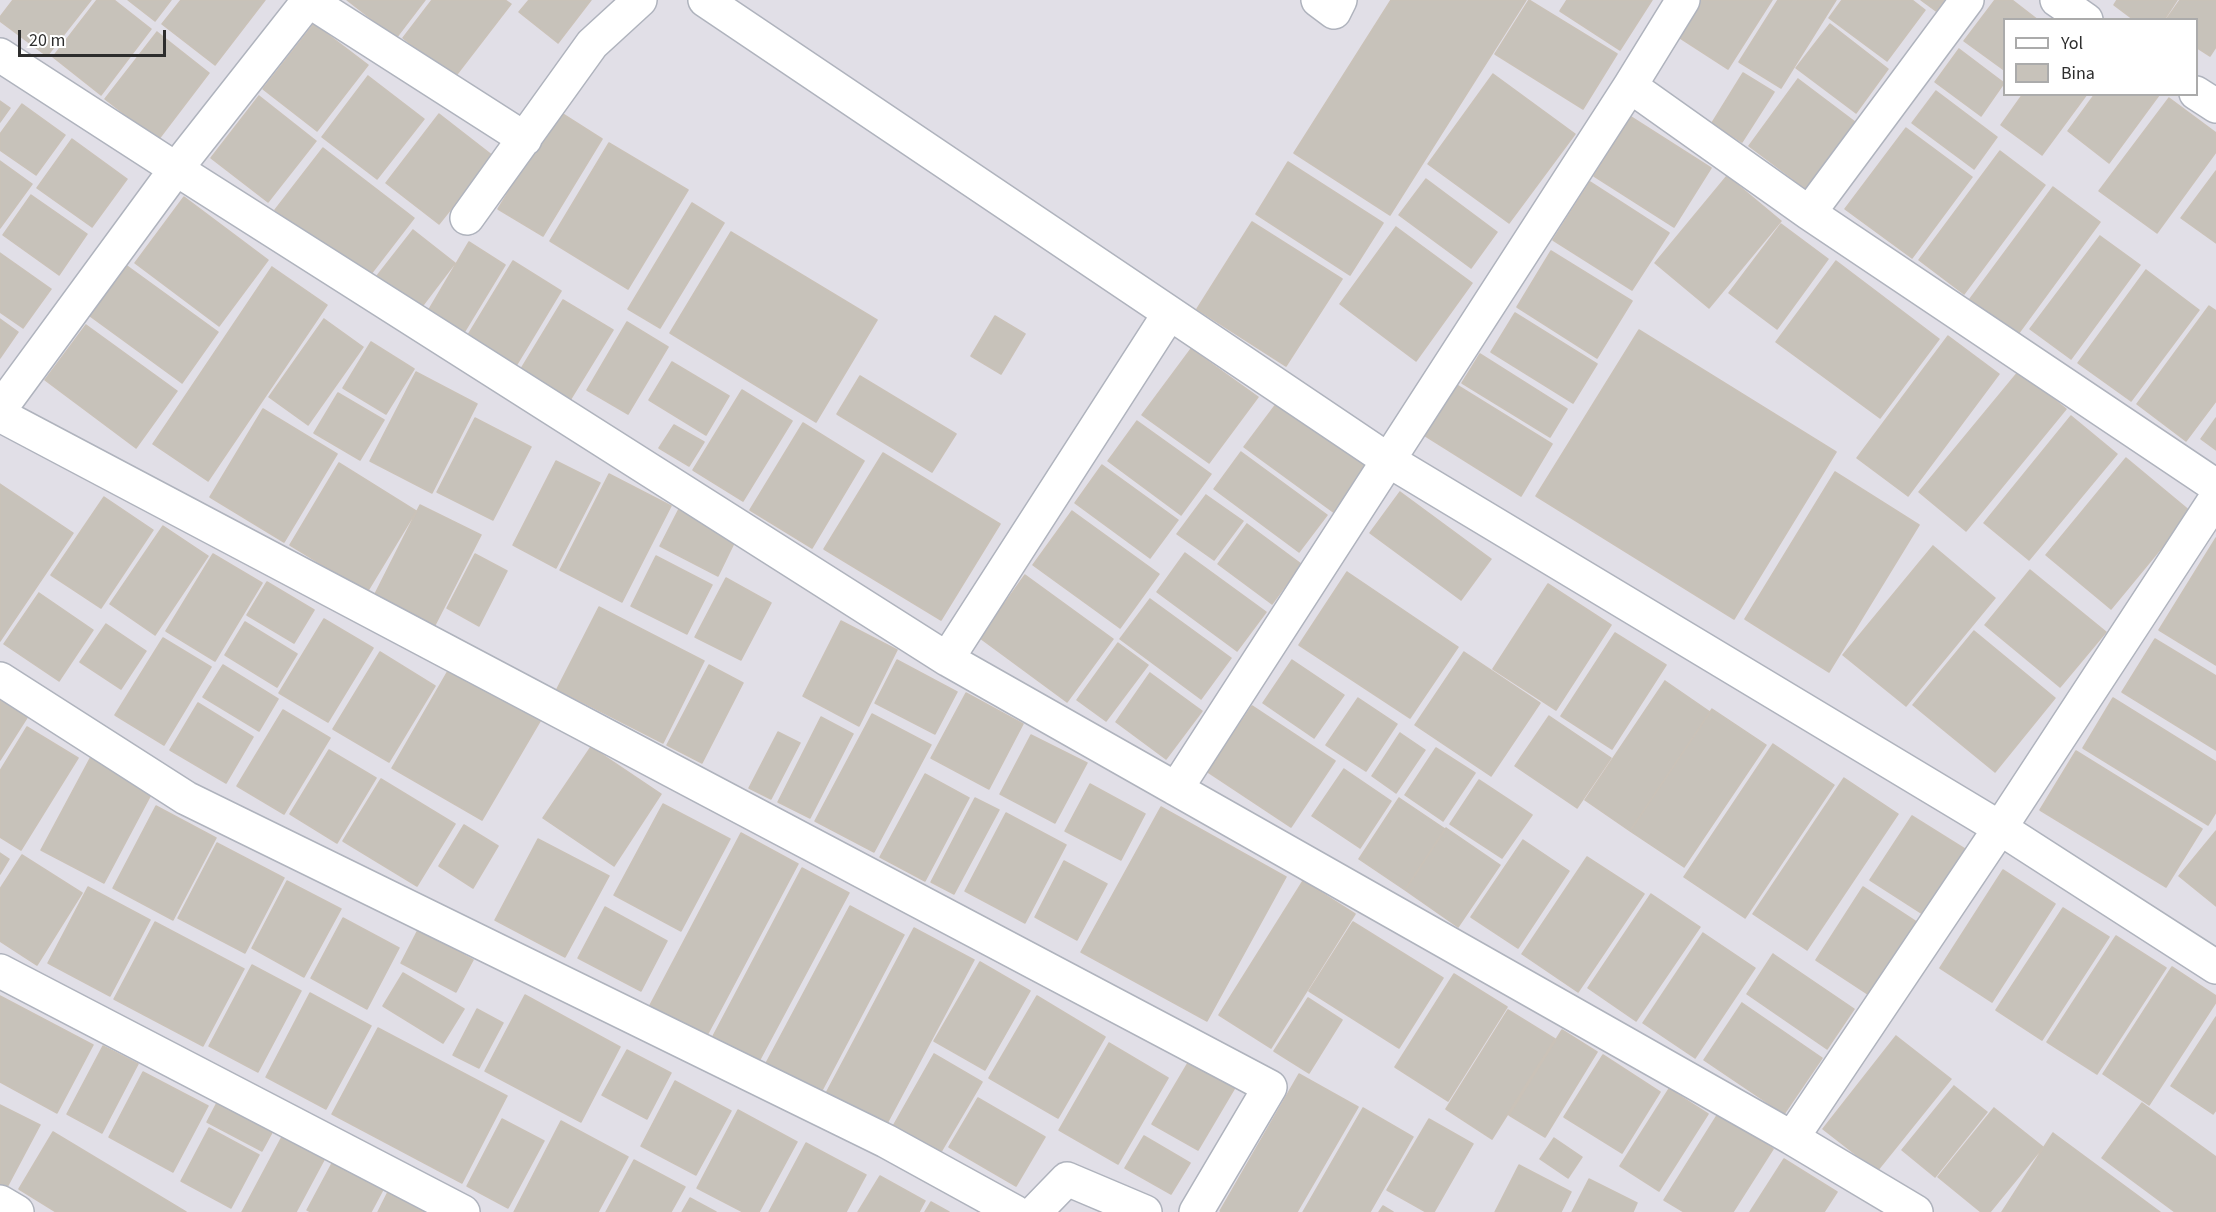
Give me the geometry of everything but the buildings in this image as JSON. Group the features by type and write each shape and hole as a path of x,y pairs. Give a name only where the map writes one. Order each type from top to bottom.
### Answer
{"street":[{"path":"0,409 176,169 308,0 525,139"},
{"path":"467,218 592,44 640,0"},
{"path":"705,0 1169,314 1388,459 2000,828 2216,968"},
{"path":"1318,0 1334,12 1340,0"},
{"path":"1176,789 1630,86 1683,0"},
{"path":"1809,213 1967,0"},
{"path":"2057,0 2083,18"},
{"path":"0,56 947,659 1792,1138 1916,1212"},
{"path":"1630,86 1809,213 2216,486"},
{"path":"2198,94 2216,106"},
{"path":"947,659 1169,314"},
{"path":"0,414 1270,1087 1196,1212"},
{"path":"1792,1138 2000,828 2216,498"},
{"path":"0,679 186,798 886,1141 1015,1212"},
{"path":"0,971 463,1212"},
{"path":"1035,1212 1067,1179 1145,1212"},
{"path":"0,1202 17,1212"}],"shaded area":[{"path":"0,0 2216,0 2216,1212 0,1212"}]}
